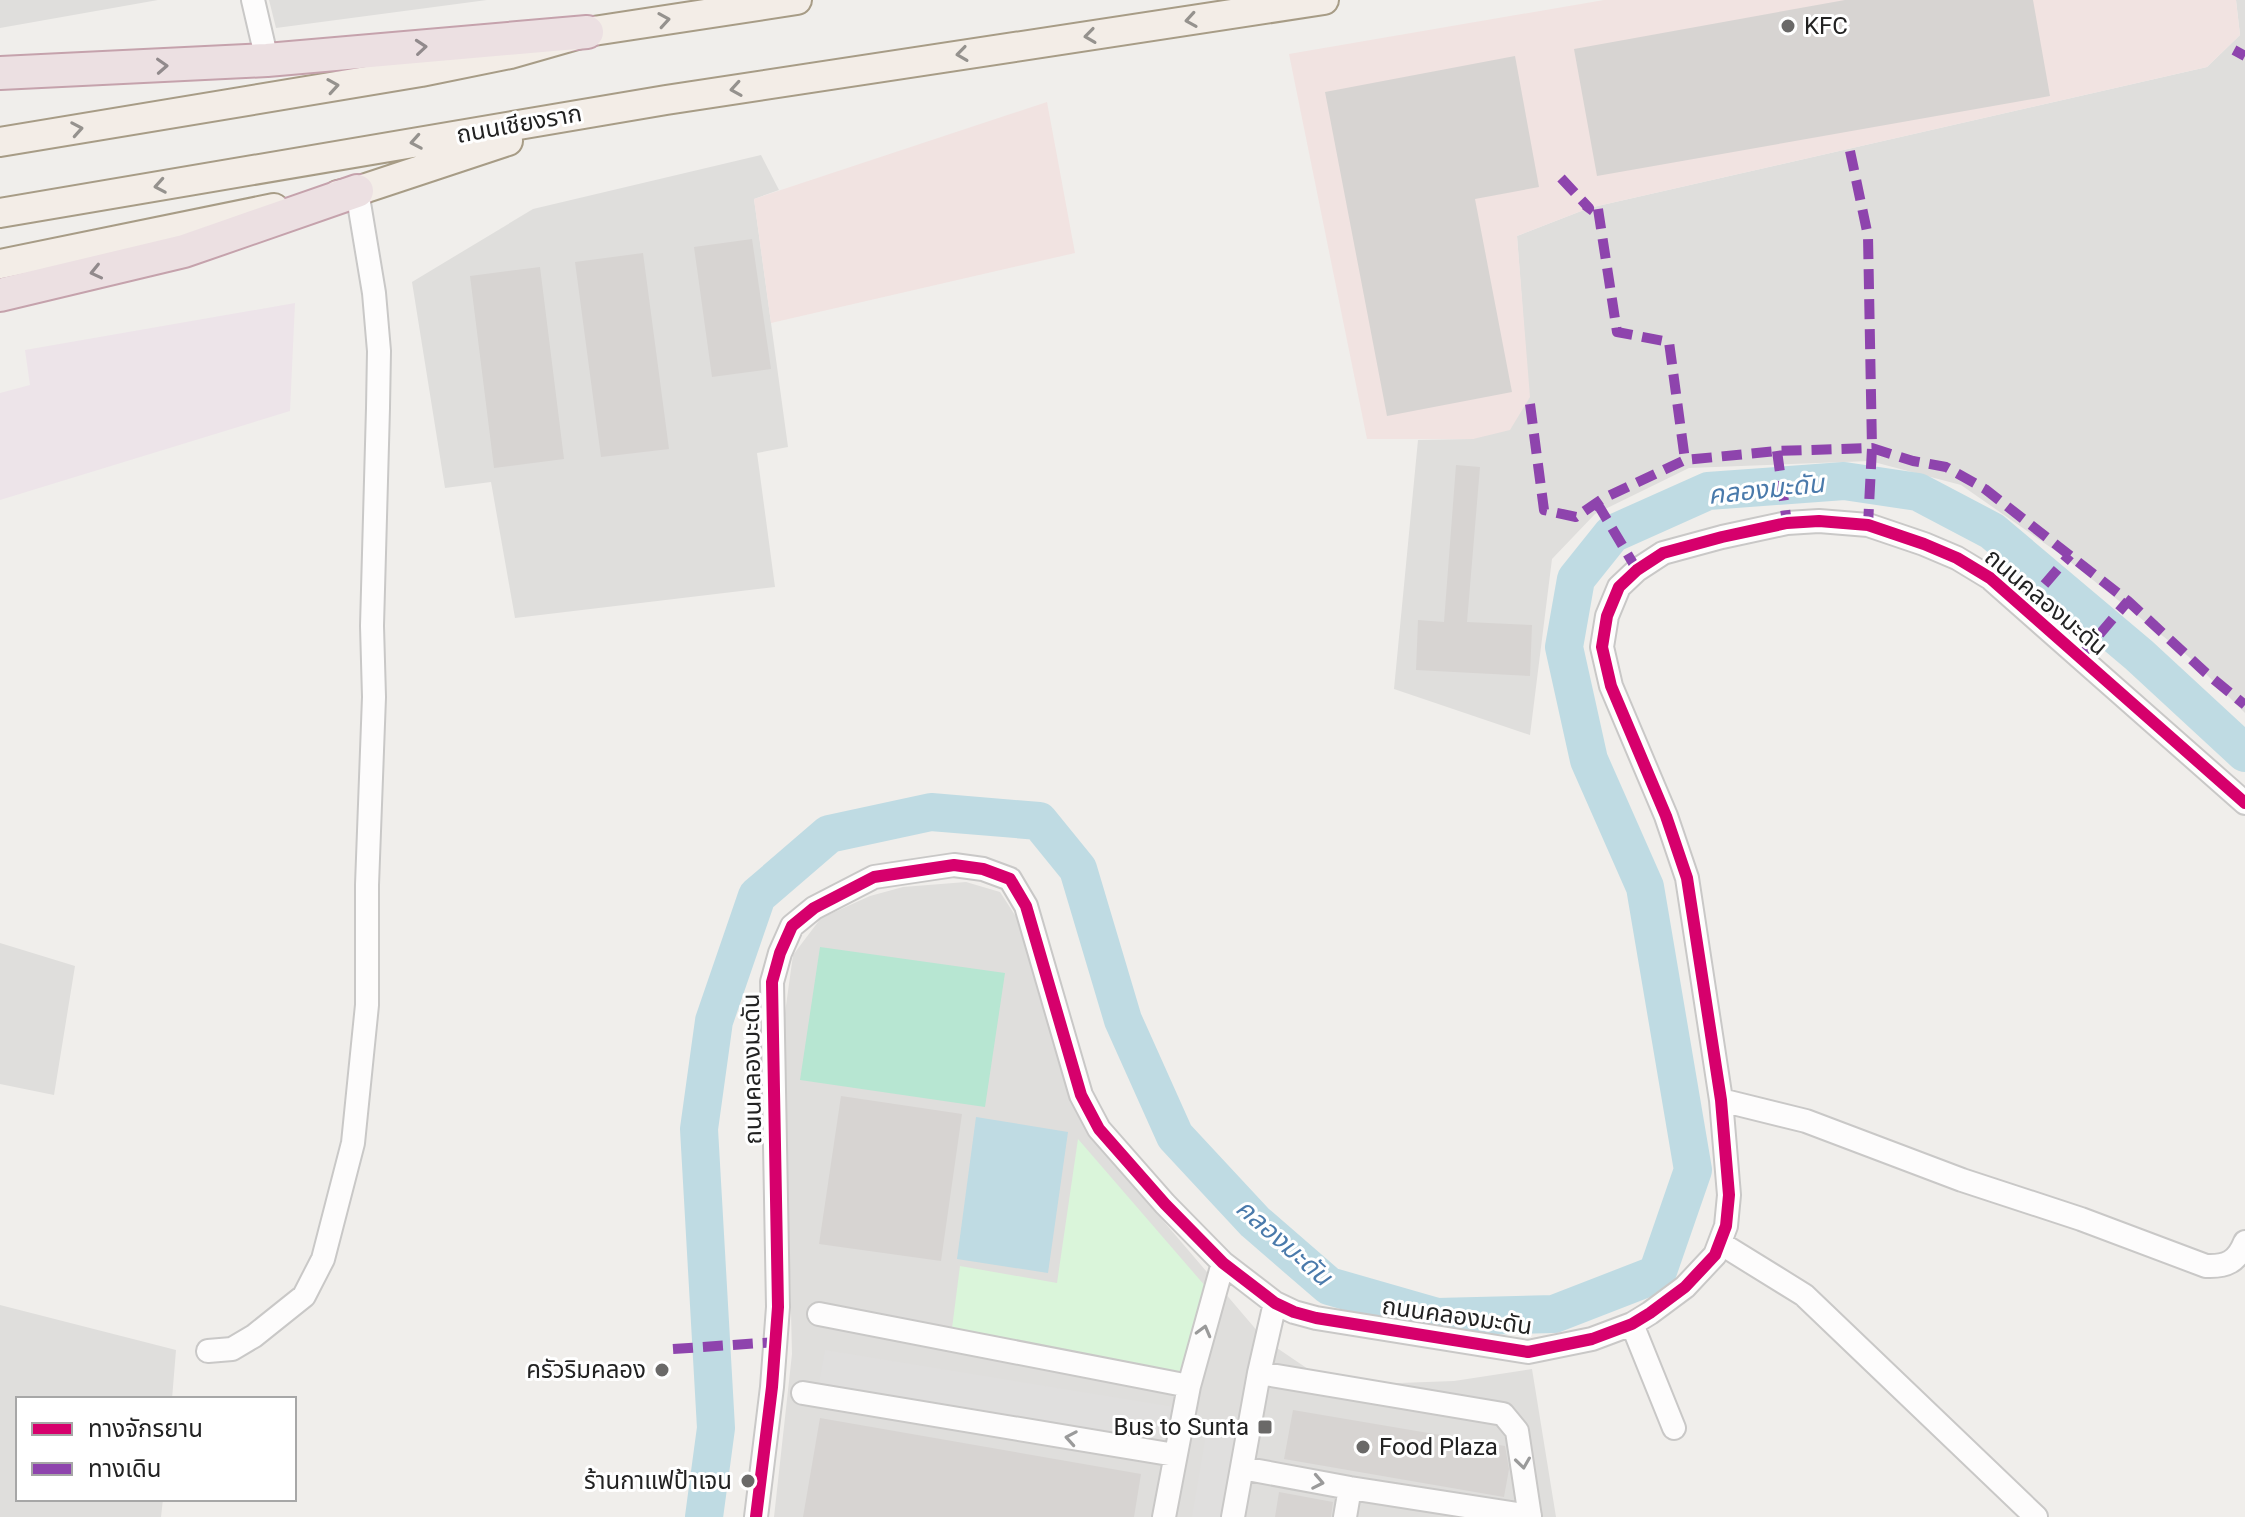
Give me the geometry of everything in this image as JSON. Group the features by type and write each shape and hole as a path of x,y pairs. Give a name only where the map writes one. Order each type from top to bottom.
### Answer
{"highway":[{"path":"0,73 267,60 587,32"},
{"path":"0,295 184,251 357,191"}],"main road":[{"path":"0,142 421,72 510,54 587,32 797,0"},
{"name":"ถนนเชียงราก","path":"0,213 576,115 1324,0"},
{"path":"0,264 357,191 542,130 576,115"}],"street":[{"path":"253,0 267,60"},
{"path":"208,1351 232,1349 276,1320 304,1296 323,1259 353,1143 367,1005 379,380 374,293 357,191"},
{"name":"ถนนคลองมะดัน","path":"756,1517 778,1307 772,982 792,926 814,908 874,877 954,865 983,869 1010,879 1026,906 1081,1095 1099,1129 1165,1204 1223,1263 1275,1303 1316,1318 1528,1352 1592,1339 1632,1324 1650,1313 1685,1287 1715,1255 1726,1226 1729,1195 1721,1100 1687,878 1666,816 1611,686 1602,647 1607,616 1619,587 1637,570 1663,553 1774,525 1819,521 1868,525 1924,544 1957,558 1990,578 2245,803"},
{"path":"1721,1100 1806,1121 2206,1266 2222,1267 2234,1261 2245,1242"},
{"path":"1720,1243 1804,1295 2036,1517"},
{"path":"1164,1517 1189,1386 1223,1263"},
{"path":"1233,1517 1275,1303"},
{"path":"819,1314 1189,1386"},
{"path":"1632,1324 1674,1428"},
{"path":"1242,1468 1350,1488 1444,1510 1530,1517 1517,1431 1503,1414 1259,1373"},
{"path":"803,1393 1175,1455"},
{"path":"1345,1517 1350,1488"}],"shaded area":[{"path":"0,0 158,0 0,28"},
{"path":"269,0 487,0 276,28"},
{"path":"1604,0 2236,0 2240,35 2207,67 1589,208 1517,236 1530,397 1510,430 1473,439 1367,439 1289,54"},
{"path":"2236,0 2245,0 2245,713 2189,657 2063,556 1961,485 1870,461 1689,468 1595,514 1552,559 1530,735 1394,689 1418,440 1473,439 1529,397 1517,236 1589,208 2207,67 2240,35"},
{"path":"1047,102 1075,253 771,323 754,199"},
{"path":"761,155 779,190 754,199 788,447 757,453 775,587 515,618 491,482 445,488 412,282 533,209"},
{"path":"295,303 290,411 0,500 0,393 30,385 25,350"},
{"path":"966,882 1000,892 1022,926 1075,1108 1101,1148 1265,1340 1311,1371 1372,1384 1454,1381 1532,1369 1556,1517 774,1517 792,1354 784,1020 793,955 821,918 870,896 903,887"},
{"path":"0,943 75,966 54,1095 0,1084"},
{"path":"0,1305 176,1350 172,1397 16,1397 16,1501 163,1501 161,1517 0,1517"},
{"path":"825,1350 1174,1407 1168,1441 819,1383"},
{"path":"1208,1423 1246,1429 1231,1517 1192,1517"}],"green space":[{"path":"820,947 1005,973 985,1107 800,1080"},
{"path":"1078,1139 1206,1287 1180,1380 951,1336 960,1266 1057,1283"}],"water":[{"path":"976,1117 1068,1132 1048,1273 957,1259"}],"building":[{"path":"1845,0 2033,0 2050,96 1597,176 1574,49"},
{"path":"1515,56 1539,187 1475,199 1512,392 1387,416 1325,92"},
{"path":"752,239 771,369 712,377 694,247"},
{"path":"643,253 669,449 601,457 575,262"},
{"path":"540,267 564,459 494,468 470,276"},
{"path":"1456,465 1480,467 1467,622 1532,625 1530,676 1416,670 1418,620 1444,622"},
{"path":"841,1096 962,1114 941,1261 819,1244"},
{"path":"1293,1410 1505,1446 1509,1469 1504,1497 1284,1459"},
{"path":"820,1418 1141,1474 1134,1517 803,1517"},
{"path":"1279,1492 1333,1502 1331,1517 1275,1517"}],"waterway":[{"name":"คลองมะดัน","path":"704,1517 716,1428 699,1129 714,1021 757,896 829,834 931,812 1039,821 1078,869 1123,1020 1175,1136 1255,1222 1329,1286 1437,1317 1554,1314 1657,1274 1693,1170 1645,887 1589,760 1564,647 1576,579 1612,534 1708,491 1844,481 1918,492 1992,531 2139,655 2245,753"}],"marked path":[{"path":"2234,50 2245,56"},
{"path":"1850,151 1868,236 1872,448 1868,525"},
{"path":"1561,178 1589,208 1586,212"},
{"path":"1598,209 1617,332 1669,342 1685,460"},
{"path":"1530,404 1544,510 1576,517 1602,499 1685,460 1777,451 1872,448 1946,467 1985,489 2128,601 2245,705"},
{"path":"1777,451 1787,523"},
{"path":"1595,504 1637,570"},
{"path":"2023,605 2031,600 2070,555"},
{"path":"2080,657 2128,601"},
{"path":"673,1349 776,1342"}],"cycle path":[{"path":"756,1517 778,1307 772,982 792,926 814,908 874,877 954,865 983,869 1010,879 1026,906 1081,1095 1099,1129 1165,1204 1223,1263 1275,1303 1316,1318 1528,1352 1592,1339 1632,1324 1650,1313 1685,1287 1715,1255 1726,1226 1729,1195 1721,1100 1687,878 1666,816 1611,686 1602,647 1607,616 1619,587 1637,570 1663,553 1787,523 1819,521 1868,525 1924,544 1957,558 1990,578 2245,803"}],"place":[{"name":"KFC","path":"1788,26"},
{"name":"ครัวริมคลอง","path":"662,1370"},
{"name":"Bus to Sunta","path":"1265,1427"},
{"name":"Food Plaza","path":"1363,1447"},
{"name":"ร้านกาแฟป้าเจน","path":"748,1481"}]}
